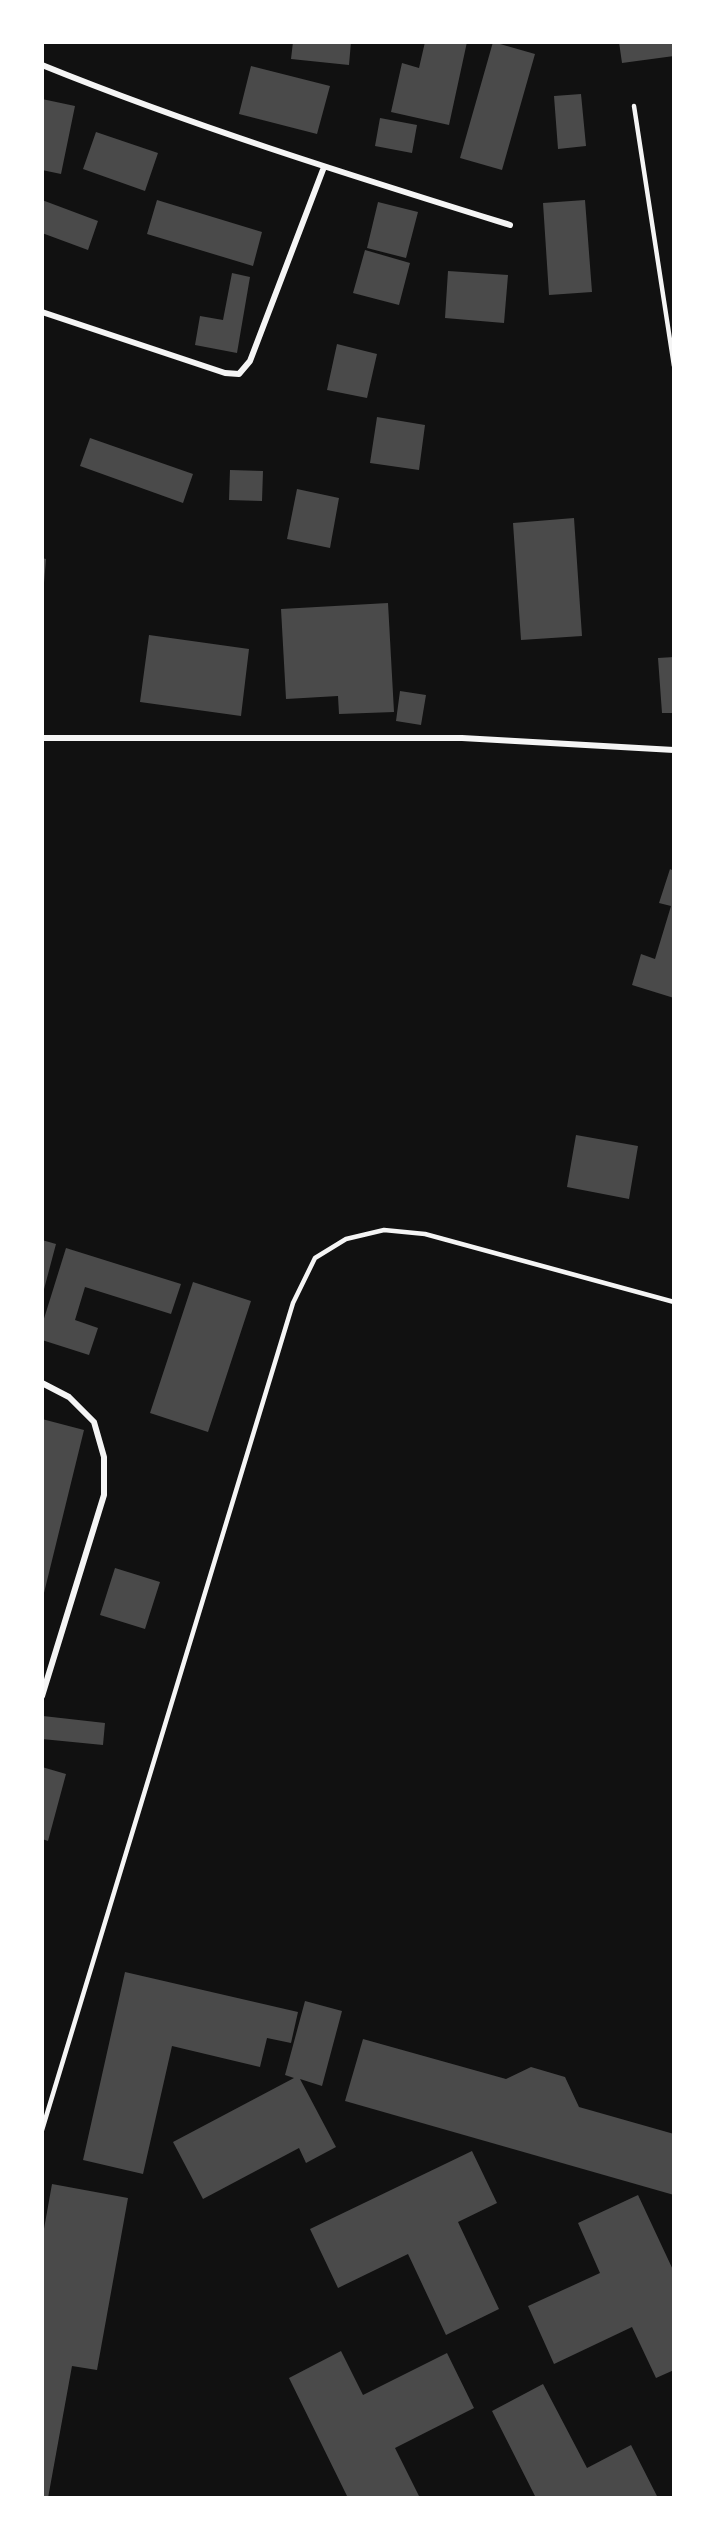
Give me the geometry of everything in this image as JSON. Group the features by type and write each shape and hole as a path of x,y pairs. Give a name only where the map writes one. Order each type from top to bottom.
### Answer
{"street":[{"path":"42,65 106,91 324,167 510,225"},
{"path":"42,312 225,373 239,374 250,361 324,167"},
{"path":"42,738 462,738 674,750"},
{"path":"42,1383 69,1396 94,1422 104,1457 104,1495 42,1696"}],"lane":[{"path":"634,106 674,366"},
{"path":"42,2130 293,1303 315,1258 346,1239 384,1230 425,1234 674,1302"}],"building":[{"path":"293,42 351,42 349,65 291,59"},
{"path":"425,42 467,42 449,125 391,112 402,63 419,68"},
{"path":"493,42 535,54 502,170 460,158"},
{"path":"619,42 674,42 674,56 622,63"},
{"path":"251,66 330,86 317,134 239,114"},
{"path":"581,94 586,146 558,149 554,96"},
{"path":"42,99 75,106 61,174 42,170"},
{"path":"380,118 417,125 412,153 375,146"},
{"path":"96,132 158,153 145,191 83,169"},
{"path":"42,200 98,221 88,250 42,233"},
{"path":"157,200 262,232 253,266 147,234"},
{"path":"585,200 592,292 549,295 543,203"},
{"path":"378,202 418,212 406,258 367,248"},
{"path":"365,250 410,263 399,305 353,293"},
{"path":"448,271 508,275 504,323 445,318"},
{"path":"232,273 250,277 237,353 195,345 200,316 223,320"},
{"path":"337,344 377,354 367,398 327,390"},
{"path":"377,417 425,425 419,470 370,463"},
{"path":"90,438 193,474 183,503 80,466"},
{"path":"230,470 263,471 262,501 229,500"},
{"path":"297,489 339,498 330,548 287,539"},
{"path":"574,518 582,636 521,640 513,523"},
{"path":"42,558 46,559 44,583 42,583"},
{"path":"388,603 394,712 339,714 338,696 286,699 281,609"},
{"path":"149,635 249,649 241,716 140,702"},
{"path":"674,657 674,713 662,713 658,658"},
{"path":"400,691 426,695 421,725 396,721"},
{"path":"670,869 674,871 674,998 632,985 641,954 655,959 671,906 659,903"},
{"path":"576,1135 638,1146 629,1199 567,1187"},
{"path":"42,1240 56,1244 43,1293 42,1293"},
{"path":"66,1248 181,1284 171,1314 85,1287 75,1320 98,1328 89,1355 42,1340 42,1325"},
{"path":"193,1282 251,1301 208,1432 150,1413"},
{"path":"42,1419 84,1430 43,1597 42,1597"},
{"path":"115,1568 160,1582 145,1629 100,1615"},
{"path":"43,1716 105,1723 103,1745 42,1739"},
{"path":"42,1767 66,1774 48,1841 42,1839"},
{"path":"125,1972 298,2012 291,2043 267,2038 260,2067 172,2046 143,2174 83,2160"},
{"path":"305,2001 342,2011 322,2086 300,2079 336,2147 306,2163 299,2148 203,2199 173,2142 294,2078 285,2075"},
{"path":"363,2039 506,2079 531,2067 565,2077 579,2107 674,2134 674,2195 345,2101"},
{"path":"472,2151 497,2203 458,2222 499,2309 446,2335 408,2254 338,2288 310,2229"},
{"path":"52,2184 128,2198 97,2370 72,2366 48,2498 42,2498 42,2240"},
{"path":"638,2195 674,2272 674,2370 656,2378 632,2327 554,2364 528,2306 600,2273 578,2223"},
{"path":"341,2351 363,2395 447,2353 474,2408 395,2448 419,2496 348,2498 289,2378"},
{"path":"543,2384 587,2468 631,2445 658,2498 536,2498 492,2411"}]}
